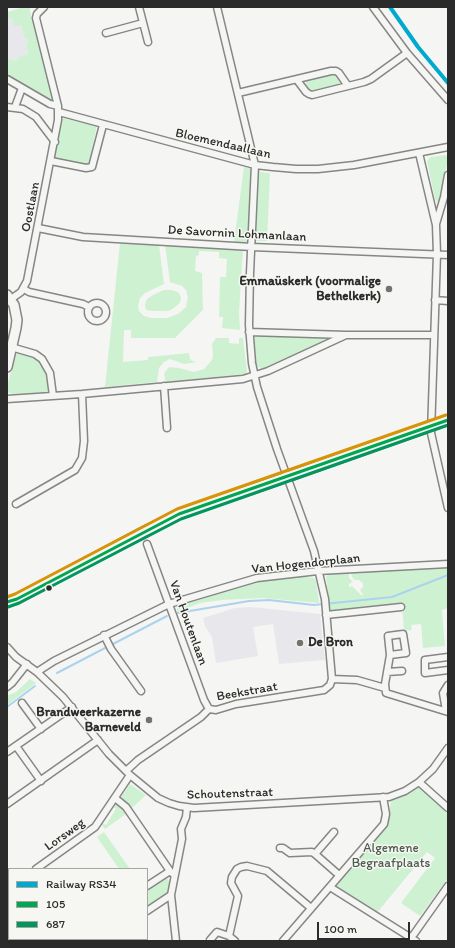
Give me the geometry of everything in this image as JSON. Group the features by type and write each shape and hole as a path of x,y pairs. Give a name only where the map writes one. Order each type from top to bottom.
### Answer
{"main road":[{"path":"7,367 16,320 14,305 9,297"},
{"path":"7,602 17,599 179,514 448,420"}],"street":[{"path":"139,7 148,42"},
{"path":"217,7 255,165 249,332 256,387 276,449 288,477 314,551 325,598 332,679 356,680 447,712"},
{"path":"373,7 407,53 448,100"},
{"path":"41,8 36,18 58,109"},
{"path":"106,33 143,23"},
{"path":"297,80 309,94 312,95 371,79 407,53"},
{"path":"238,93 331,71 336,71 339,73 348,86"},
{"name":"Bloemendaallaan","path":"7,79 58,109 102,125 255,165 296,169 318,169 354,165 448,147"},
{"path":"15,107 22,88"},
{"path":"7,107 23,109 36,117 55,142"},
{"name":"Oostlaan","path":"24,289 27,281 55,142 58,109"},
{"path":"51,161 86,168 92,167 102,125"},
{"path":"420,153 436,225 437,254 430,426 448,508"},
{"path":"436,225 448,175"},
{"name":"De Savornin Lohmanlaan","path":"38,228 83,237 252,247 448,255"},
{"path":"9,297 24,289 29,292 83,304 89,307"},
{"path":"435,300 448,301"},
{"path":"249,332 346,336 434,335"},
{"path":"7,399 82,394 243,379 268,371 346,336"},
{"path":"11,347 35,354 42,359 50,373 53,396"},
{"path":"164,386 167,428"},
{"path":"16,504 76,470 82,458 84,441 82,394"},
{"name":"Van Houtenlaan","path":"147,544 204,700 209,709"},
{"name":"Van Hogendorplaan","path":"37,672 54,661 169,604 256,578 318,571 448,564"},
{"path":"326,614 401,608"},
{"path":"104,636 111,649 141,691"},
{"name":"Schoutenstraat","path":"7,647 37,672 63,697 98,740 128,773 158,798 187,808 384,797 405,791 419,782 433,770 448,748"},
{"path":"386,691 390,655"},
{"path":"448,657 424,660 425,673 448,670"},
{"path":"7,687 27,664"},
{"path":"387,672 402,671"},
{"name":"Beekstraat","path":"128,773 201,717 209,709 216,710 236,704 324,690 330,685 332,679"},
{"path":"447,712 443,693 448,685"},
{"path":"22,703 41,729"},
{"path":"7,752 72,707"},
{"path":"7,804 98,740"},
{"path":"16,746 41,781"},
{"name":"Lorsweg","path":"37,868 91,830 115,798 128,773"},
{"path":"419,782 448,808"},
{"path":"283,941 384,824 386,814 384,797"},
{"path":"115,798 126,807 175,876"},
{"path":"176,941 172,895 182,839 181,829 186,817 187,808"},
{"path":"315,854 334,832"},
{"path":"280,848 290,852 312,852 339,875"},
{"path":"229,936 238,896 232,883 232,877 237,869 241,867 247,866 267,871 311,908"},
{"path":"148,885 170,871"},
{"path":"409,939 448,886"},
{"path":"330,887 409,939 416,941"},
{"path":"148,910 172,895"},
{"path":"210,940 217,932 229,936 235,941"}],"shaded area":[{"path":"12,17 21,24 24,38 26,37 28,44 26,44 28,54 13,61 12,58 7,60 7,19"},
{"path":"250,607 320,614 325,660 279,664 273,624 253,627 258,656 216,663 212,637 205,626 203,618 235,608"}],"green space":[{"path":"30,7 53,100 48,100 7,76 7,60 12,58 13,61 19,59 18,57 28,54 26,44 28,43 26,37 24,38 21,25 14,26 12,18 7,19 7,12"},
{"path":"329,73 335,74 339,78 340,81 338,85 312,91 307,88 306,82 308,79"},
{"path":"63,118 97,126 88,166 54,158"},
{"path":"446,155 448,159 439,200 437,202 435,199 427,161 430,157"},
{"path":"244,167 252,170 248,242 234,242"},
{"path":"258,172 270,173 267,241 256,241"},
{"path":"120,243 159,245 164,284 145,293 140,298 138,306 139,311 144,316 151,318 167,318 178,314 186,307 188,297 186,290 182,286 170,282 165,245 243,249 239,313 240,330 222,328 223,317 219,317 220,277 226,277 227,259 219,258 219,252 199,251 199,255 196,256 195,271 202,273 203,310 175,338 131,338 131,330 124,330 123,362 148,360 148,357 189,353 190,359 197,362 184,364 170,359 164,362 159,368 157,382 105,387"},
{"path":"164,290 178,292 181,297 180,303 171,310 146,310 145,304 147,299"},
{"path":"260,334 325,336 326,340 324,343 264,369 258,367 256,364 253,342 255,337"},
{"path":"216,338 229,338 229,343 239,344 239,338 243,338 247,371 246,374 166,382 164,375 169,367 194,372 204,369 212,360 212,344"},
{"path":"17,351 39,359 46,373 50,392 13,394 7,392 7,386"},
{"path":"448,567 448,608 442,610 445,646 423,648 421,624 411,625 412,630 404,631 402,605 330,611 326,577 329,574 349,573 349,578 353,582 349,584 349,587 352,586 361,595 363,595 360,590 363,587 363,583 352,577 351,571"},
{"path":"306,575 307,577 314,578 316,581 319,603 262,598 222,600 200,603 177,612 177,608 187,601 219,591 273,578"},
{"path":"30,679 36,683 7,705 7,696 16,692"},
{"path":"130,784 146,795 132,808 120,799"},
{"name":"Algemene Begraafplaats","path":"419,787 448,813 448,878 420,916 401,903 435,858 427,852 376,914 335,887 388,822 391,801 407,795"},
{"path":"116,804 123,809 126,814 105,829 101,824 106,825 116,809 114,807"},
{"path":"104,832 129,868 118,868 97,837"},
{"path":"163,879 168,879 170,883 169,895 148,909 148,888"}],"waterway":[{"path":"178,613 249,601 269,600 314,605 392,597 448,575"},
{"path":"113,644 167,616"},
{"path":"57,673 105,648"},
{"path":"7,707 35,686"}],"rail line":[{"name":"RS34","path":"390,7 418,47 448,83"}],"transit line":[{"path":"7,597 177,509 446,415"},
{"name":"105","path":"7,602 17,599 179,514 448,420"},
{"name":"687","path":"8,607 19,603 181,519 448,425"}],"place":[{"name":"Emmaüskerk (voormalige Bethelkerk)","path":"389,289"},
{"name":"De Bron","path":"300,643"},
{"name":"Brandweerkazerne Barneveld","path":"149,720"}]}
